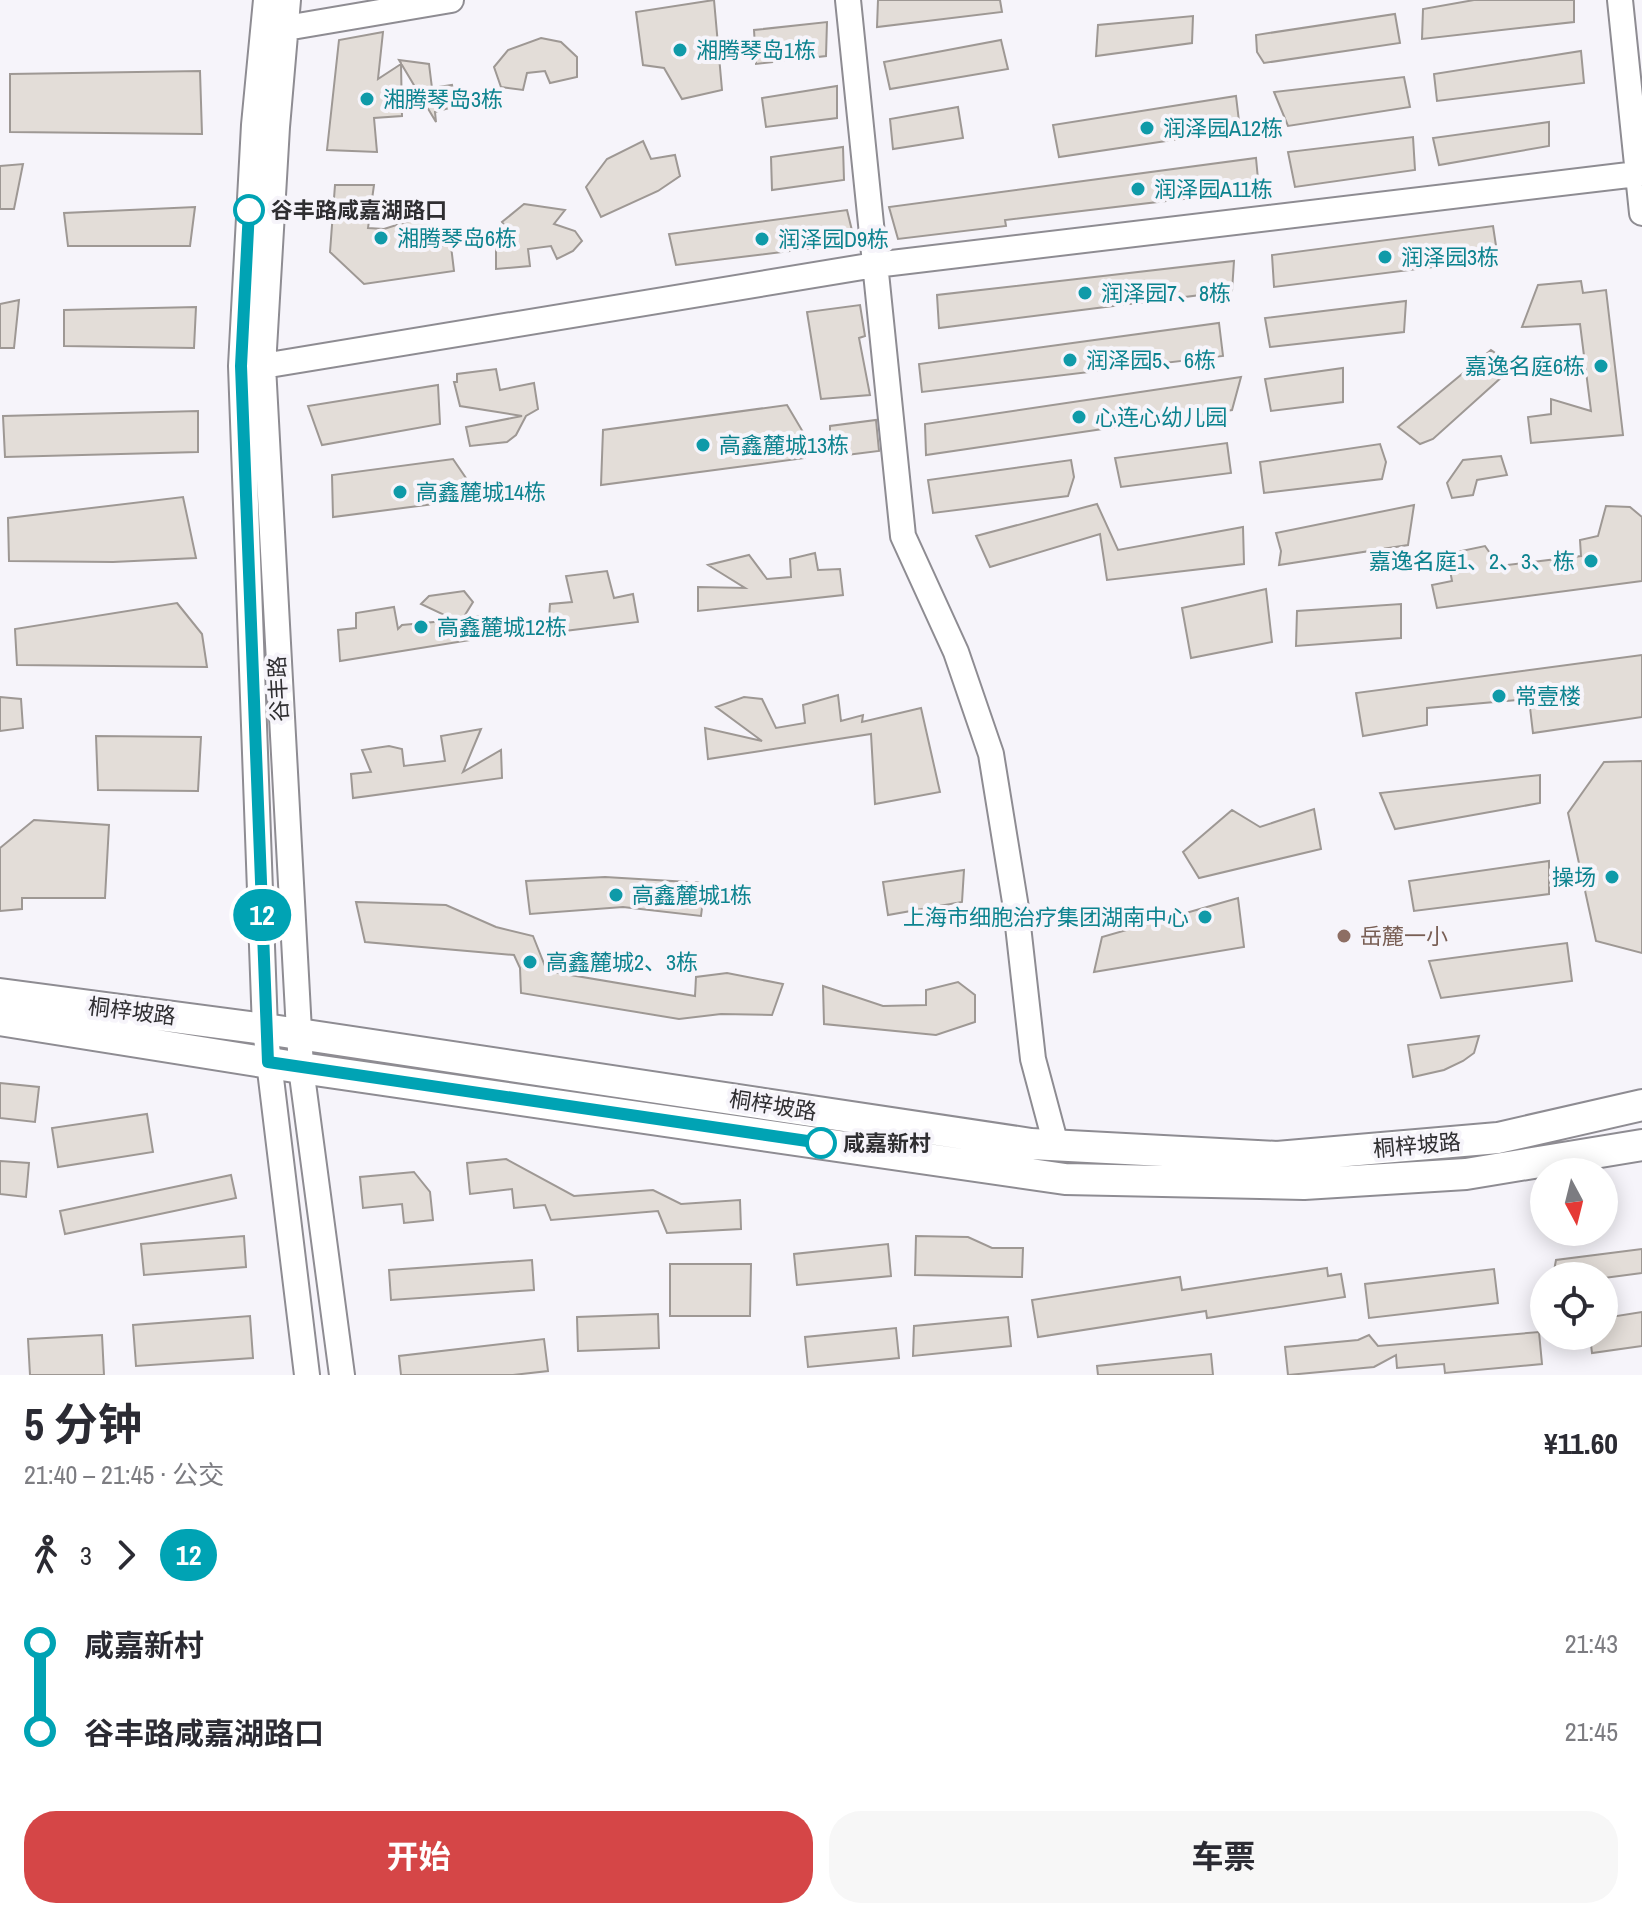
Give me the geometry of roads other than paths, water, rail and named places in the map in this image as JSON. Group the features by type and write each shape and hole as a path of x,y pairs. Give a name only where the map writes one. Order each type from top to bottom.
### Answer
{"main road":[{"name":"桐梓坡路","path":"0,994 300,1034 1056,1145 1277,1157 1498,1138 1642,1105"},
{"name":"桐梓坡路","path":"0,1020 301,1068 1065,1179 1304,1184 1466,1174 1642,1145"}],"street":[{"name":"谷丰路","path":"266,0 254,125 241,366 265,1029 307,1375"},
{"name":"谷丰路","path":"288,0 263,366 301,1068 342,1375"},
{"path":"286,28 451,0"},
{"path":"848,0 903,536 956,652 991,754 1016,908 1033,1059 1056,1145"},
{"path":"1620,0 1642,213"},
{"path":"263,366 875,265 1637,174"}],"place":[{"name":"湘腾琴岛1栋","path":"680,50"},
{"name":"湘腾琴岛3栋","path":"367,99"},
{"name":"润泽园A12栋","path":"1147,128"},
{"name":"润泽园A11栋","path":"1138,189"},
{"name":"谷丰路咸嘉湖路口","path":"249,210"},
{"name":"湘腾琴岛6栋","path":"381,238"},
{"name":"润泽园D9栋","path":"762,239"},
{"name":"润泽园3栋","path":"1385,257"},
{"name":"润泽园7、8栋","path":"1085,293"},
{"name":"润泽园5、6栋","path":"1070,360"},
{"name":"嘉逸名庭6栋","path":"1601,366"},
{"name":"心连心幼儿园","path":"1079,417"},
{"name":"高鑫麓城13栋","path":"703,445"},
{"name":"高鑫麓城14栋","path":"400,492"},
{"name":"嘉逸名庭1、2、3、栋","path":"1591,561"},
{"name":"高鑫麓城12栋","path":"421,627"},
{"name":"常壹楼","path":"1499,696"},
{"name":"操场","path":"1612,877"},
{"name":"高鑫麓城1栋","path":"616,895"},
{"name":"上海市细胞治疗集团湖南中心","path":"1205,917"},
{"name":"岳麓一小","path":"1344,936"},
{"name":"高鑫麓城2、3栋","path":"530,962"},
{"name":"咸嘉新村","path":"821,1143"}]}
